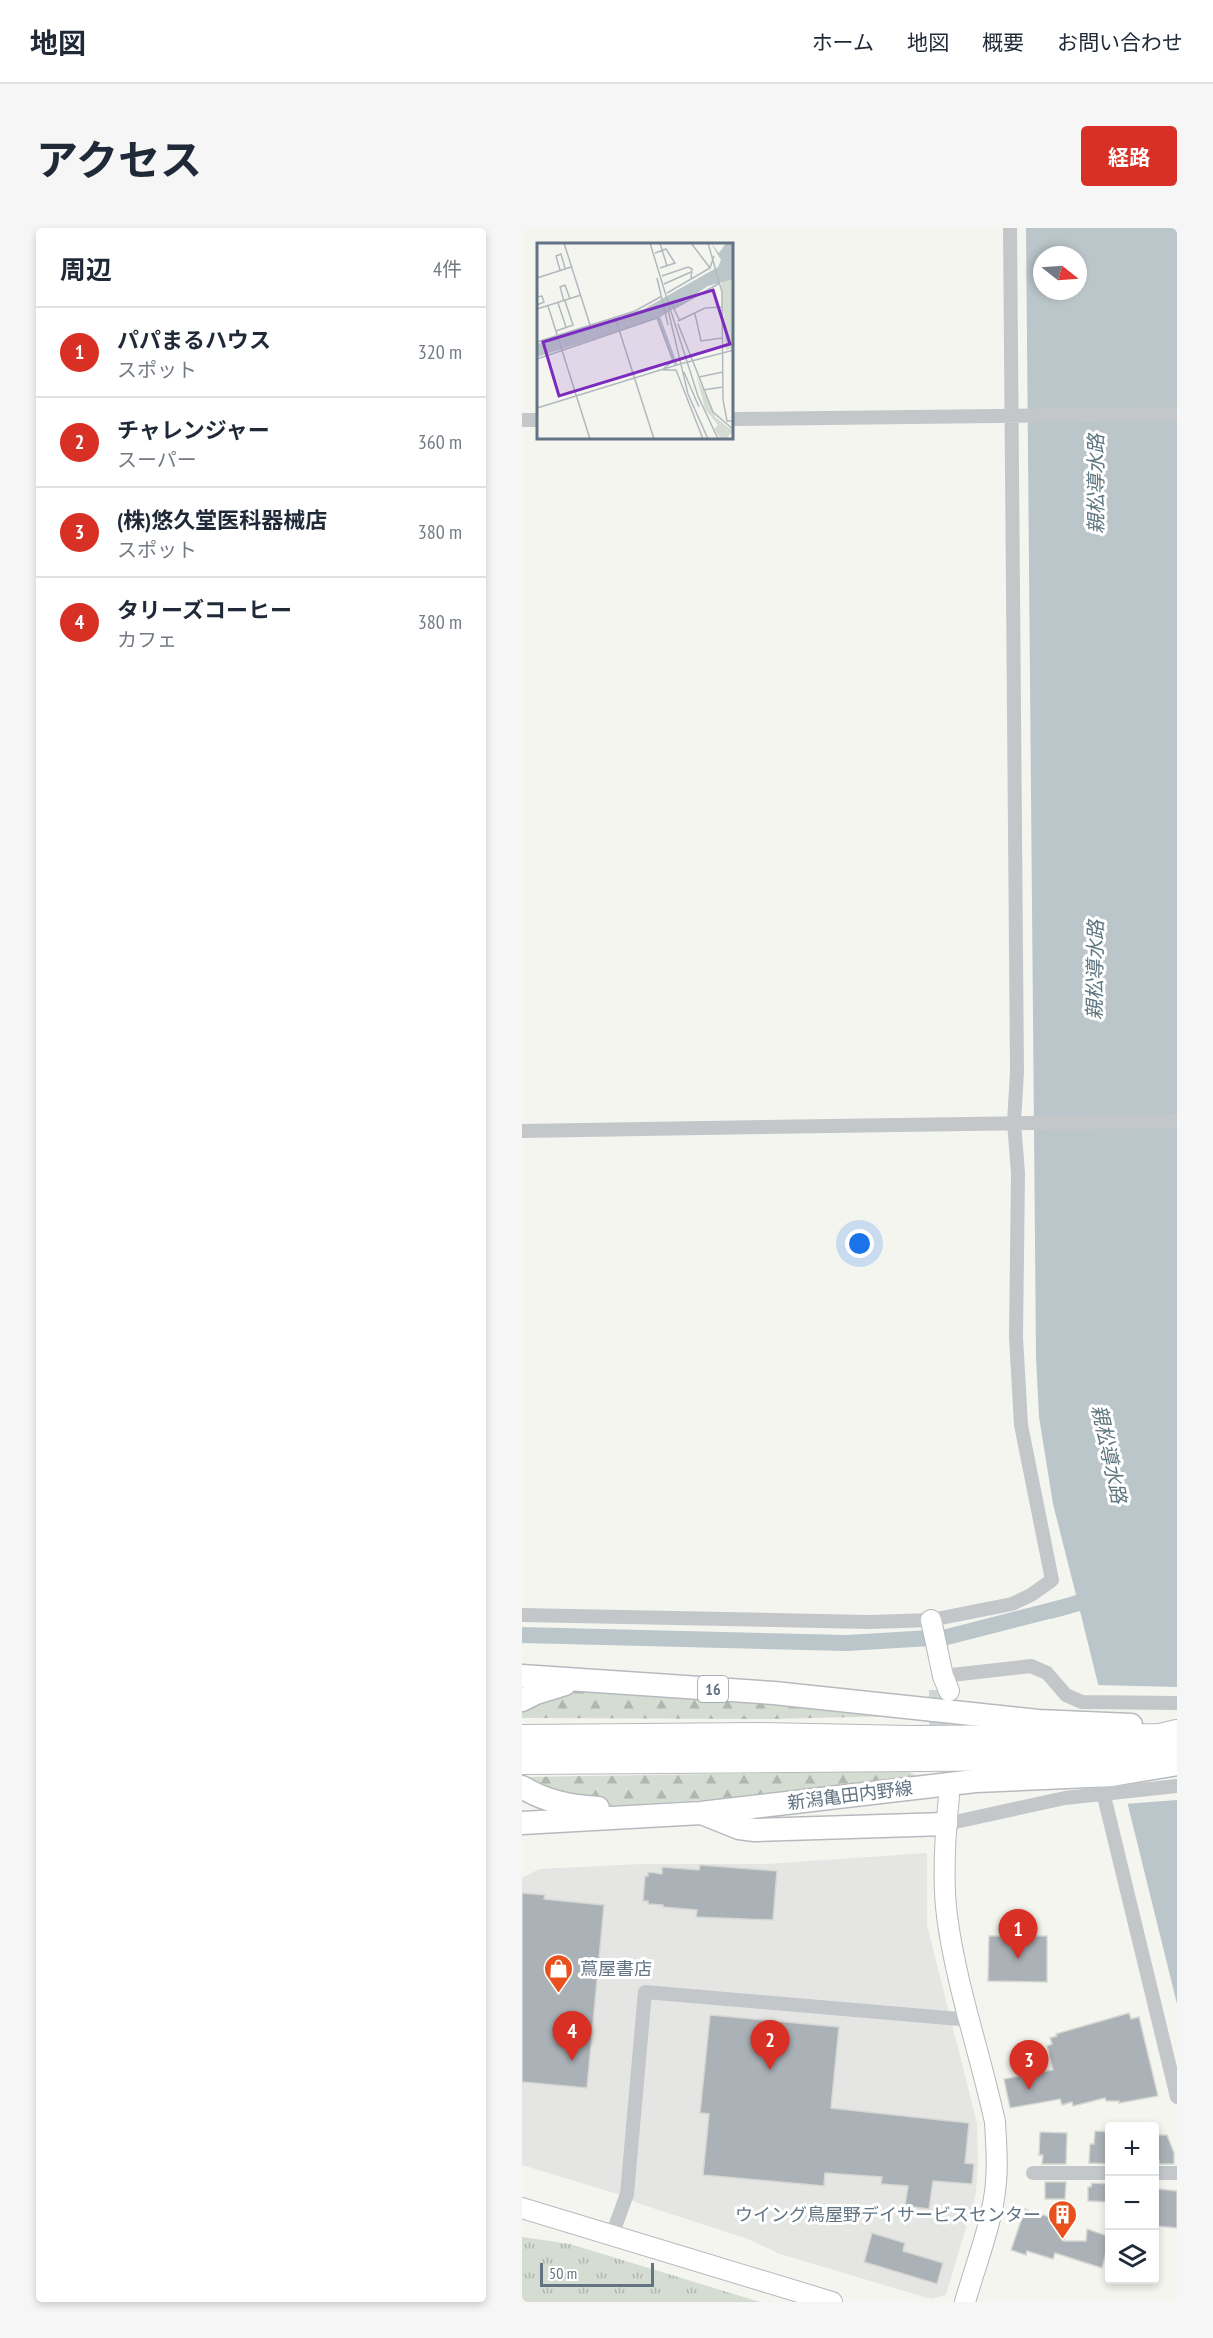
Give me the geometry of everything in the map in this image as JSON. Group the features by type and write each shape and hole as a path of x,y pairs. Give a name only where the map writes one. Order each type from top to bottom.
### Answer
{"highway":[{"path":"522,1738 757,1736 911,1739 1106,1754 1177,1733"},
{"path":"522,1761 1106,1754 1177,1756"}],"main road":[{"name":"新潟亀田内野線","path":"522,1676 774,1693 1038,1721 1106,1754 1177,1764"},
{"path":"522,1700 558,1685 584,1680"},
{"name":"16","path":"1106,1754 1177,1727"},
{"name":"新潟亀田内野線","path":"522,1823 690,1813 975,1781 1106,1754"},
{"path":"522,1787 548,1800 564,1804 690,1813 739,1828 755,1830 946,1824"},
{"path":"522,1836 576,1832 690,1813"}],"street":[{"path":"522,1615 932,1623 1012,1604 1031,1595 1052,1580 1021,1425 1016,1337 1019,1122 1016,416 1010,228"},
{"path":"734,419 1177,414"},
{"path":"522,1131 1177,1121"},
{"path":"932,1623 944,1686 1031,1666 1047,1673 1066,1695 1073,1699 1106,1754 1177,2097"},
{"path":"946,1824 1065,1798 1106,1754 1177,1703"},
{"path":"1106,1754 1177,1786"},
{"path":"944,1797 947,1913 954,1959 995,2122 996,2171 992,2207 965,2302"},
{"path":"612,2235 627,2194 645,1992 971,2020"},
{"path":"1033,2173 1105,2173"},
{"path":"1159,2173 1177,2173"},
{"path":"522,2208 832,2302"}],"shaded area":[{"path":"927,1853 927,1925 977,2123 976,2194 946,2295 931,2299 780,2254 748,2239 640,2204 617,2194 522,2165 522,1878 539,1869 640,1864 765,1864"}],"green space":[{"path":"568,1690 625,1695 749,1699 896,1716 772,1719 522,1718 522,1709"},
{"path":"907,1771 919,1777 703,1800 607,1806 555,1795 522,1777"},
{"path":"522,2237 570,2244 760,2302 522,2302"}],"water":[{"name":"親松導水路","path":"1026,228 1177,228 1177,2004 1080,1611 1051,1619 1047,1604 1076,1595 1053,1504 1039,1417 1036,1357"}],"pier":[{"path":"1095,1685 1177,1687 1177,1800 1124,1804"}],"building":[{"path":"700,1865 777,1871 773,1920 696,1917 697,1910 663,1907 663,1905 648,1904 648,1901 643,1901 645,1876 648,1876 648,1872 662,1874 662,1867 699,1870"},
{"name":"蔦屋書店","path":"522,1893 545,1895 544,1899 604,1905 587,2088 522,2082"},
{"path":"989,1936 1047,1936 1047,1982 988,1981"},
{"path":"1129,2013 1131,2019 1139,2017 1158,2096 1119,2103 1119,2101 1106,2101 1105,2098 1073,2106 1072,2102 1062,2105 1060,2099 1010,2108 1004,2079 1053,2070 1047,2046 1052,2044 1050,2038 1057,2036 1056,2034"},
{"path":"710,2015 839,2027 831,2108 969,2123 965,2163 974,2164 972,2184 933,2181 929,2209 905,2206 908,2186 881,2184 882,2177 825,2173 824,2186 703,2175 709,2114 700,2113"},
{"path":"1095,2131 1105,2132 1105,2164 1089,2163 1090,2144 1094,2144"},
{"path":"1040,2132 1067,2133 1066,2164 1042,2164 1043,2155 1039,2155"},
{"path":"1159,2135 1167,2135 1174,2153 1174,2164 1159,2164"},
{"path":"1045,2182 1066,2182 1065,2199 1045,2199"},
{"path":"1092,2183 1105,2184 1105,2202 1088,2201 1088,2187 1091,2187"},
{"path":"1159,2189 1177,2191 1177,2228 1159,2226"},
{"name":"ウイング鳥屋野デイサービスセンター","path":"1025,2209 1065,2222 1064,2241 1086,2241 1087,2229 1105,2235 1105,2256 1102,2268 1055,2253 1053,2259 1027,2251 1026,2255 1011,2250"},
{"path":"872,2233 905,2243 903,2251 943,2263 937,2284 864,2262"}],"waterway":[{"path":"522,1635 847,1643 947,1637 1068,1606"}],"tunnel":[{"path":"939,1690 939,1798"}],"place":[{"name":"パパまるハウス","path":"1018,1959"},
{"name":"蔦屋書店","path":"559,1994"},
{"name":"タリーズコーヒー","path":"572,2061"},
{"name":"チャレンジャー","path":"770,2070"},
{"name":"(株)悠久堂医科器械店","path":"1029,2090"},
{"name":"ウイング鳥屋野デイサービスセンター","path":"1062,2240"}]}
